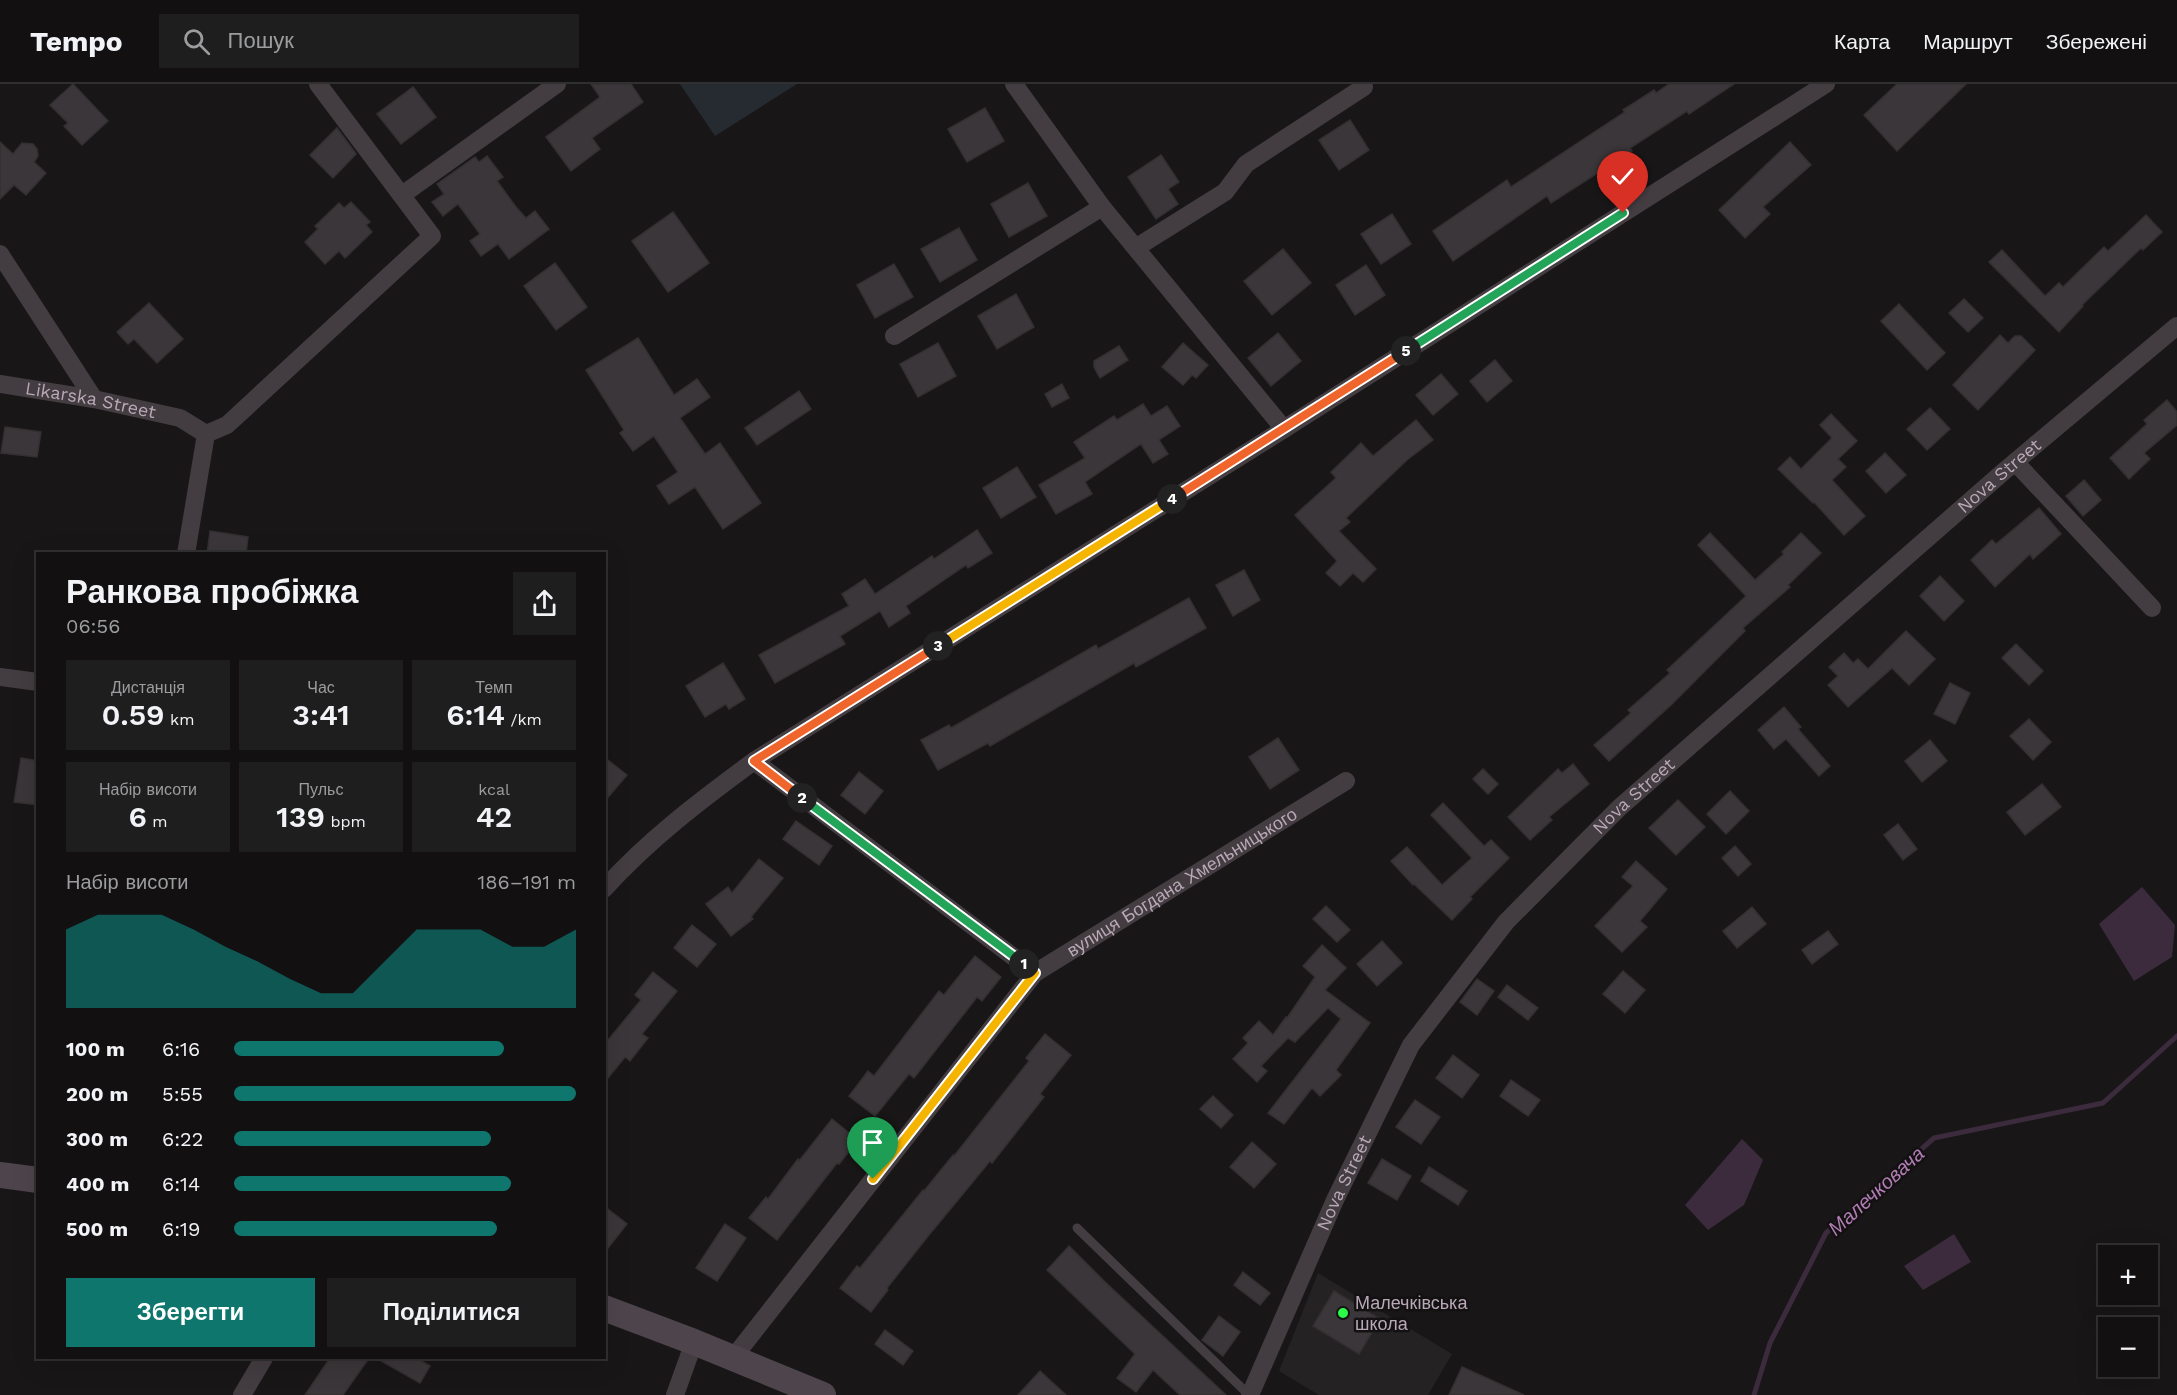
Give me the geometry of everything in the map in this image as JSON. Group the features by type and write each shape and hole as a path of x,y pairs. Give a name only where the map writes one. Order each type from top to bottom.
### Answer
{"street":[{"path":"186,552 206,434 227,425 432,236 318,84"},
{"path":"402,195 556,84"},
{"path":"1014,84 1102,207 1284,429"},
{"path":"606,887 692,807 754,761 1284,429 1826,84"},
{"path":"1137,247 1225,192 1246,164 1364,87"},
{"path":"894,336 1102,207"},
{"path":"0,254 94,399"},
{"name":"Nova Street","path":"1249,1395 1335,1200 1411,1045 1506,922 1620,808 2015,462 2177,326"},
{"name":"Likarska Street","path":"0,384 94,399 180,418 206,434"},
{"path":"2015,462 2152,608"},
{"path":"0,677 36,682"},
{"path":"754,761 1035,973"},
{"name":"вулиця Богдана Хмельницького","path":"733,1358 1035,973 1346,781"},
{"path":"0,1175 36,1180"},
{"path":"606,1309 824,1395"},
{"path":"675,1395 694,1342"},
{"path":"242,1395 263,1359"}],"lane":[{"path":"1077,1228 1249,1395"}],"shaded area":[{"path":"680,84 797,84 715,136"},
{"path":"2142,887 2175,925 2172,957 2134,981 2099,924"},
{"path":"1742,1139 1763,1160 1744,1205 1708,1230 1685,1205"},
{"path":"1954,1234 1971,1262 1923,1290 1904,1266"},
{"name":"Малечківська школа","path":"1318,1273 1452,1354 1428,1395 1319,1395 1279,1371"}],"building":[{"path":"73,84 108,121 82,145 64,126 68,123 50,105"},
{"path":"591,84 631,84 643,102 592,138 600,149 571,171 546,137 600,97"},
{"path":"1669,84 1734,84 1689,114 1687,111 1630,148 1632,151 1551,203 1547,196 1453,261 1433,231 1507,180 1511,187 1625,112 1623,110 1654,90 1656,93"},
{"path":"1897,84 1966,84 1897,151 1864,115"},
{"path":"413,87 436,117 401,144 377,114"},
{"path":"985,108 1004,141 967,162 948,129"},
{"path":"1350,120 1369,150 1339,170 1319,140"},
{"path":"337,128 356,154 333,178 310,155"},
{"path":"0,142 13,154 22,143 33,144 37,149 38,156 34,162 46,173 26,195 14,185 0,199"},
{"path":"1790,142 1811,165 1763,207 1770,214 1745,238 1719,210"},
{"path":"1161,155 1179,182 1168,189 1178,204 1156,219 1128,177"},
{"path":"487,156 503,177 497,181 516,207 526,218 535,211 549,229 509,259 498,244 481,256 470,241 480,234 458,204 443,216 432,202 444,194 437,184 475,157 479,162"},
{"path":"1028,183 1047,216 1009,237 991,204"},
{"path":"351,202 370,222 366,225 372,232 345,258 339,251 325,264 305,242 318,229 315,226 339,203 344,208"},
{"path":"673,212 709,263 668,292 632,241"},
{"path":"1392,214 1411,244 1381,264 1361,234"},
{"path":"2146,215 2162,232 2143,250 2141,248 2082,305 2059,332 1989,262 2002,250 2045,296 2059,283 2063,287 2104,247 2108,251"},
{"path":"959,228 977,260 940,282 921,249"},
{"path":"1283,249 1311,283 1272,315 1244,281"},
{"path":"555,263 587,307 556,330 524,286"},
{"path":"894,264 913,297 875,318 857,285"},
{"path":"1366,265 1385,295 1355,315 1336,285"},
{"path":"1016,294 1034,327 997,349 978,316"},
{"path":"1964,299 1983,318 1968,332 1949,313"},
{"path":"149,303 183,339 157,363 134,339 128,344 117,332"},
{"path":"1899,304 1945,353 1927,370 1881,321"},
{"path":"1278,333 1301,361 1271,386 1248,358"},
{"path":"2000,335 2008,343 2015,336 2021,336 2035,350 1978,410 1953,385"},
{"path":"638,338 674,395 697,379 710,397 680,418 705,454 720,443 761,503 723,529 695,487 669,504 657,486 678,472 654,436 633,451 620,433 624,430 586,370"},
{"path":"938,343 956,376 918,397 900,364"},
{"path":"1183,343 1208,365 1196,378 1192,375 1183,385 1162,367"},
{"path":"1119,346 1128,360 1100,378 1094,367 1094,361"},
{"path":"1495,360 1512,381 1487,402 1470,381"},
{"path":"1441,374 1458,394 1433,415 1416,395"},
{"path":"1062,384 1069,398 1052,407 1045,394"},
{"path":"799,391 811,409 757,445 745,428"},
{"path":"2167,400 2177,412 2177,425 2144,453 2150,459 2129,479 2110,458 2147,424 2144,420"},
{"path":"1143,404 1151,416 1167,406 1180,426 1159,440 1168,454 1153,463 1141,444 1085,482 1092,494 1056,514 1039,485 1085,458 1074,442 1114,416 1117,420"},
{"path":"1930,408 1950,429 1927,450 1907,429"},
{"path":"1831,414 1857,441 1838,459 1846,467 1832,480 1865,516 1844,535 1814,502 1778,469 1790,457 1801,469 1832,438 1820,425"},
{"path":"1416,420 1433,440 1407,460 1346,518 1350,522 1339,531 1376,569 1363,582 1353,573 1340,586 1326,573 1337,561 1295,515 1336,478 1331,472 1361,443 1373,456"},
{"path":"5,427 41,432 37,457 1,453"},
{"path":"1885,453 1906,475 1886,493 1866,471"},
{"path":"1017,467 1036,497 1001,518 983,488"},
{"path":"2084,480 2101,500 2083,516 2066,496"},
{"path":"2039,508 2061,534 2033,559 2030,554 1995,587 1971,560 1992,540 1996,544"},
{"path":"977,530 992,553 968,568 966,565 906,606 910,613 889,627 880,611 840,636 845,644 775,683 759,655 849,606 842,594 865,579 875,594 932,556 934,559"},
{"path":"210,531 248,537 246,552 207,552"},
{"path":"1710,533 1755,580 1784,554 1782,552 1801,533 1821,553 1788,585 1790,587 1743,628 1745,631 1671,705 1609,761 1594,745 1631,713 1628,710 1670,673 1667,670 1746,596 1698,545"},
{"path":"1244,570 1260,600 1233,616 1216,585"},
{"path":"1940,576 1964,601 1944,621 1920,596"},
{"path":"1189,598 1206,628 1136,667 1134,663 990,746 988,743 938,770 921,740 949,725 951,728 1096,645 1098,649"},
{"path":"1906,631 1935,659 1909,685 1892,668 1848,707 1828,685 1838,676 1829,667 1844,653 1853,663 1858,659 1868,669"},
{"path":"2016,644 2043,671 2029,685 2002,658"},
{"path":"723,663 745,699 729,709 726,704 705,717 686,686"},
{"path":"1950,683 1970,693 1955,724 1934,714"},
{"path":"1784,707 1801,727 1798,729 1830,766 1819,776 1786,739 1774,749 1758,730"},
{"path":"2029,719 2051,742 2033,760 2010,736"},
{"path":"1278,738 1299,770 1270,789 1249,757"},
{"path":"1930,740 1947,761 1922,782 1905,761"},
{"path":"21,758 36,761 36,805 14,802"},
{"path":"606,759 627,775 606,800"},
{"path":"1573,764 1589,784 1549,817 1552,820 1530,840 1508,817 1558,769 1562,773"},
{"path":"1483,769 1498,784 1488,794 1473,779"},
{"path":"859,772 883,791 865,814 841,795"},
{"path":"2042,784 2061,807 2025,835 2007,812"},
{"path":"1730,791 1749,811 1726,834 1707,814"},
{"path":"1678,800 1705,827 1676,855 1649,828"},
{"path":"1443,803 1484,846 1491,840 1509,858 1470,897 1472,899 1452,920 1413,885 1391,861 1407,847 1442,885 1472,858 1431,815"},
{"path":"796,821 832,846 819,865 783,839"},
{"path":"1898,824 1917,849 1903,860 1884,835"},
{"path":"1735,846 1751,864 1738,876 1722,858"},
{"path":"759,859 783,878 751,917 753,919 731,936 706,904 728,887 732,893"},
{"path":"1636,861 1667,889 1640,921 1647,927 1622,952 1595,926 1633,886 1622,877"},
{"path":"1326,906 1350,930 1337,942 1313,919"},
{"path":"1752,907 1766,924 1737,948 1723,931"},
{"path":"692,925 716,944 697,967 674,948"},
{"path":"1828,931 1838,944 1812,964 1802,950"},
{"path":"1382,941 1402,963 1377,986 1357,964"},
{"path":"1322,945 1346,968 1325,990 1370,1023 1336,1070 1341,1075 1320,1096 1312,1088 1284,1124 1268,1113 1341,1019 1328,1008 1295,1042 1288,1038 1261,1066 1267,1071 1257,1082 1233,1059 1248,1043 1243,1038 1259,1021 1273,1035 1287,1018 1315,977 1303,966"},
{"path":"975,956 1001,977 982,1001 977,997 914,1078 909,1074 875,1116 849,1096 868,1071 874,1076 939,991 944,995"},
{"path":"1623,971 1645,990 1625,1013 1603,994"},
{"path":"653,972 677,991 642,1034 648,1038 630,1061 625,1057 606,1081 606,1043 641,1000 635,995"},
{"path":"1477,979 1494,991 1477,1015 1460,1002"},
{"path":"1507,985 1538,1008 1528,1020 1498,997"},
{"path":"1045,1034 1071,1055 1040,1094 1044,1097 992,1163 990,1161 929,1235 871,1312 840,1288 857,1266 860,1268 923,1190 954,1156 1029,1061 1026,1058"},
{"path":"1453,1055 1479,1075 1462,1098 1436,1078"},
{"path":"1511,1080 1540,1100 1528,1116 1500,1096"},
{"path":"1213,1096 1233,1115 1221,1128 1200,1109"},
{"path":"1415,1100 1440,1117 1421,1144 1396,1127"},
{"path":"832,1119 858,1140 839,1164 837,1163 777,1240 749,1218 766,1197 768,1199"},
{"path":"1252,1142 1276,1164 1254,1188 1230,1167"},
{"path":"1382,1159 1411,1176 1397,1200 1368,1183"},
{"path":"1429,1167 1467,1191 1458,1205 1421,1181"},
{"path":"606,1208 627,1224 606,1250"},
{"path":"725,1224 746,1238 717,1281 696,1268"},
{"path":"1069,1246 1226,1395 1180,1395 1153,1370 1136,1392 1117,1378 1135,1354 1047,1270"},
{"path":"1243,1272 1270,1293 1260,1305 1234,1285"},
{"path":"1334,1291 1380,1319 1359,1354 1313,1326"},
{"path":"1219,1316 1240,1332 1223,1356 1202,1340"},
{"path":"885,1330 913,1351 903,1365 875,1344"},
{"path":"329,1359 368,1359 343,1395 305,1395"},
{"path":"378,1359 418,1359 430,1366 420,1383"},
{"path":"1462,1367 1524,1395 1449,1395"},
{"path":"1040,1371 1066,1395 1018,1395"}],"waterway":[{"name":"Малечковача","path":"1754,1395 1770,1343 1826,1233 1934,1138 2103,1103 2177,1036"}],"place":[{"name":"Малечківська школа","path":"1343,1313"}],"route":[{"path":"873,1179 1035,973 754,761 1284,429 1623,213"}]}
